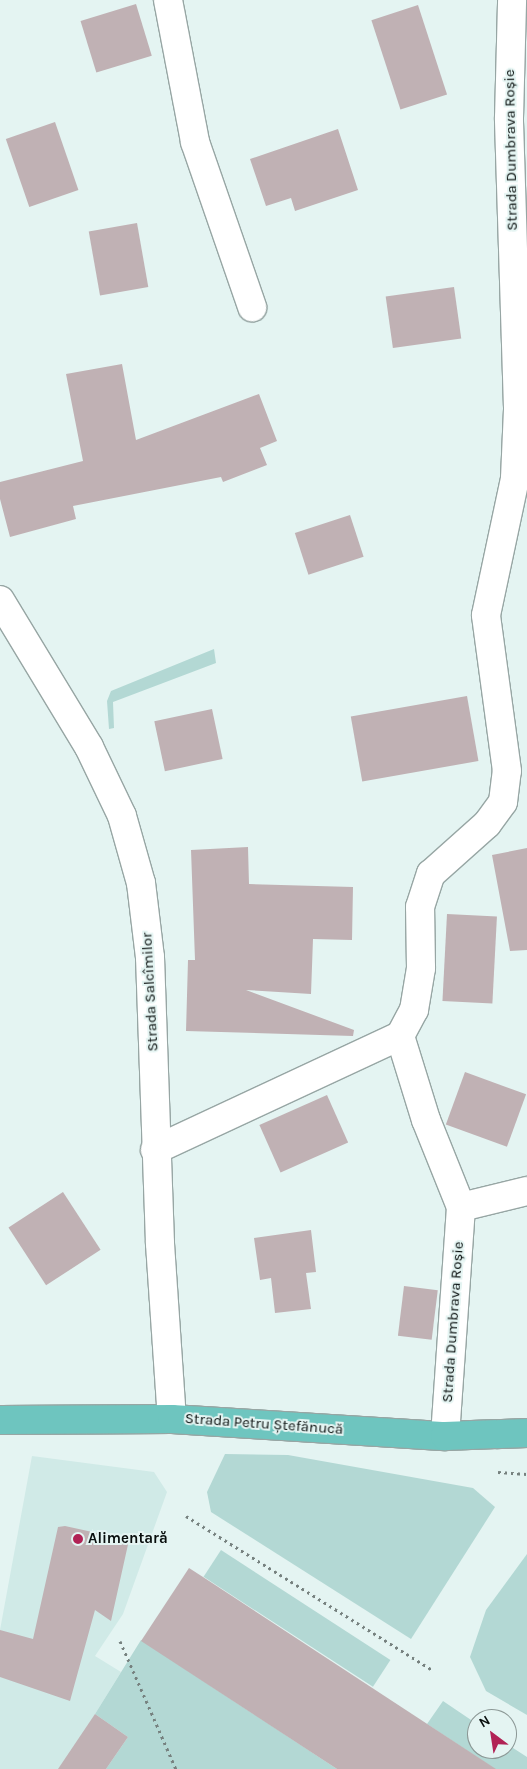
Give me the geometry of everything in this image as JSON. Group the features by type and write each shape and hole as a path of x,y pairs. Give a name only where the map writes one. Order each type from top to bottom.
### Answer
{"main road":[{"name":"Strada Petru Ștefănucă","path":"0,1420 172,1419 445,1436 527,1433"}],"street":[{"path":"168,0 195,142 252,307"},
{"name":"Strada Dumbrava Roșie","path":"445,1436 461,1207 423,1112 400,1036 414,1010 421,968 420,907 431,874 487,824 503,802 507,771 486,615 515,478 517,399 509,118 512,0"},
{"name":"Strada Salcîmilor","path":"0,600 89,746 122,816 142,883 150,957 156,1150 172,1419"},
{"path":"156,1150 400,1036"},
{"path":"461,1207 527,1191"}],"path":[{"path":"186,1516 432,1670"},
{"path":"120,1642 176,1769"}],"shaded area":[{"path":"214,649 216,663 113,702 114,728 109,729 107,701 111,691"},
{"path":"225,1454 288,1455 473,1488 495,1507 411,1639 211,1512 207,1492"},
{"path":"32,1456 154,1472 167,1492 123,1614 95,1656 121,1672 95,1714 128,1737 106,1769 0,1769 0,1630"},
{"path":"221,1550 390,1660 373,1687 204,1577"},
{"path":"527,1554 527,1715 486,1691 470,1657 486,1610"},
{"path":"141,1640 337,1769 106,1769 128,1737 95,1714"},
{"path":"443,1701 467,1717 467,1750 427,1724"},
{"path":"517,1750 527,1757 527,1769 495,1769 480,1759 517,1759"}],"building":[{"path":"136,4 152,56 96,73 81,21"},
{"path":"418,5 447,94 400,110 371,20"},
{"path":"55,122 78,190 29,207 6,139"},
{"path":"338,129 358,190 295,211 291,198 266,206 250,159"},
{"path":"137,223 148,287 100,296 89,232"},
{"path":"454,287 461,338 393,348 386,297"},
{"path":"122,364 136,440 259,394 277,441 260,448 267,465 223,482 221,477 73,506 76,519 10,537 0,499 0,482 83,461 66,374"},
{"path":"350,515 364,557 308,575 295,533"},
{"path":"467,696 478,761 362,781 351,716"},
{"path":"212,709 223,759 165,771 154,721"},
{"path":"248,847 249,884 353,887 352,940 313,939 311,994 246,990 354,1030 353,1036 186,1031 188,960 195,960 191,850"},
{"path":"527,848 527,950 510,951 492,855"},
{"path":"447,914 497,917 492,1003 442,1001"},
{"path":"465,1072 526,1094 507,1147 446,1125"},
{"path":"327,1095 348,1143 281,1173 259,1125"},
{"path":"63,1192 101,1250 46,1285 8,1227"},
{"path":"311,1230 316,1272 306,1273 311,1309 275,1313 271,1278 260,1280 254,1238"},
{"path":"404,1286 438,1290 432,1340 398,1336"},
{"path":"65,1526 129,1540 111,1621 95,1610 70,1701 0,1677 0,1630 33,1639 58,1527"},
{"path":"189,1568 467,1750 467,1759 481,1759 496,1769 337,1769 141,1641"},
{"path":"95,1714 128,1737 106,1769 58,1769"}],"place":[{"name":"Alimentară","path":"78,1539"}]}
